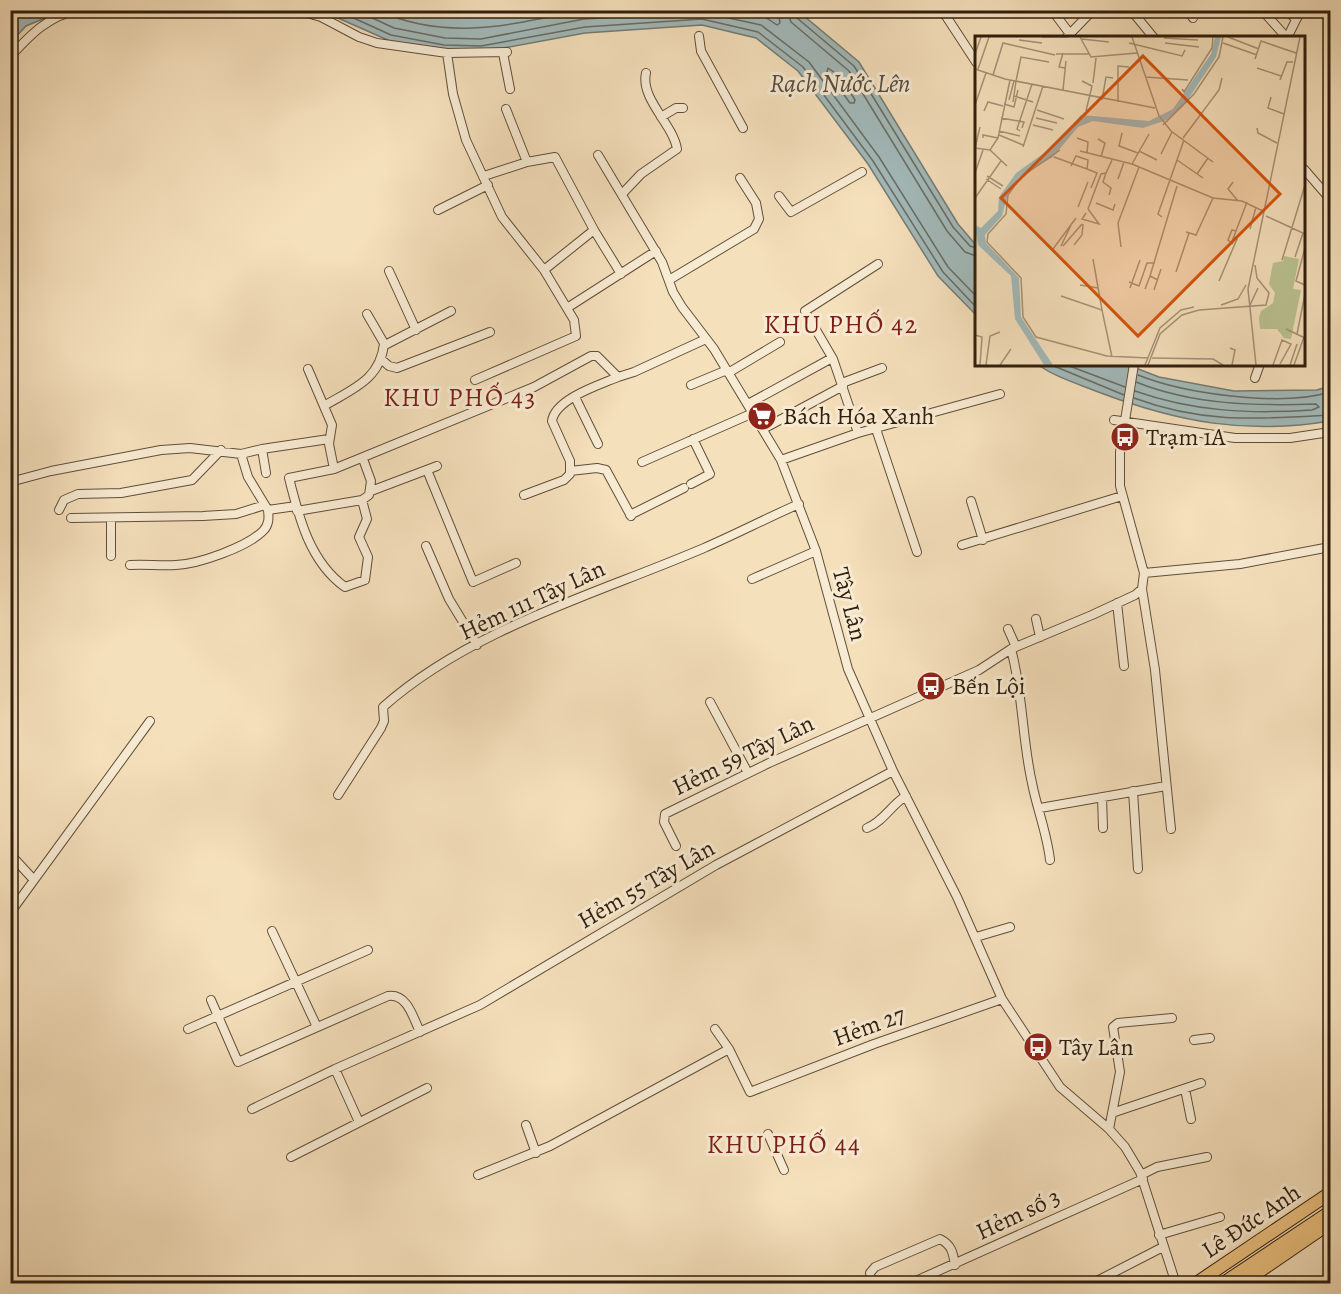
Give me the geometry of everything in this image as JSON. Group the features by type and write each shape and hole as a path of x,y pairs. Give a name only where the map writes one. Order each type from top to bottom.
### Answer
{"highway":[{"path":"1201,1282 1330,1203"},
{"path":"1222,1284 1330,1203"},
{"name":"Lê Đức Anh","path":"1241,1284 1330,1223"}],"street":[{"path":"10,57 31,34 53,18 79,10"},
{"path":"296,10 321,17 365,40 447,53 505,53 510,88"},
{"path":"1055,12 1068,36 1093,10"},
{"path":"1131,10 1152,36"},
{"path":"1188,10 1193,18"},
{"path":"1262,10 1285,36"},
{"path":"1286,10 1296,19"},
{"path":"1288,36 1301,10"},
{"path":"945,12 975,60"},
{"path":"699,36 701,51 743,128"},
{"path":"447,53 463,129 502,217 544,270 567,308 577,330 576,336 475,380"},
{"path":"623,193 641,174 677,149 644,79 646,73"},
{"path":"662,117 676,108 683,108"},
{"path":"506,109 527,162"},
{"name":"Tây Lân","path":"598,155 623,193 668,272 669,280 682,307 728,371 781,460 816,551 848,669 893,771 976,937 1002,999 1060,1087 1110,1129 1125,1147 1142,1177 1176,1284"},
{"path":"484,176 527,162 555,157 594,230 621,274"},
{"path":"1305,170 1330,199"},
{"path":"779,196 791,212 862,172"},
{"path":"669,280 754,229 759,219 756,203 740,178"},
{"path":"438,210 488,185"},
{"path":"544,270 594,230"},
{"path":"567,308 656,251"},
{"path":"858,433 832,358 805,311 879,264"},
{"path":"389,271 416,330"},
{"path":"384,344 451,311"},
{"path":"324,406 369,378 382,360 384,344 367,314"},
{"path":"382,360 397,368 490,332"},
{"path":"524,495 564,480 570,471 570,461 552,421 553,414 560,405 706,339"},
{"path":"692,385 728,371 780,342"},
{"path":"362,500 367,519 359,537 368,557 365,580 345,587 331,577 321,564 297,508 289,478 334,469 363,459 423,430 534,387 591,356 597,356 618,377"},
{"path":"748,404 832,358"},
{"path":"1134,366 1120,452 1122,496 1144,573 1142,589 1155,670 1171,829"},
{"path":"1255,378 1259,366"},
{"path":"763,429 843,385 882,368"},
{"path":"308,369 332,425 329,439 334,469"},
{"path":"781,460 858,433 1000,394"},
{"path":"575,397 598,444"},
{"path":"642,462 753,413"},
{"path":"1114,420 1235,438 1290,438 1330,432"},
{"path":"876,429 917,552"},
{"path":"10,483 51,471 160,450 190,448 241,454 329,439"},
{"path":"570,471 597,468 606,470 631,516 710,474 693,440"},
{"path":"262,449 266,473"},
{"path":"59,510 64,500 78,494 121,493 192,480 221,450"},
{"path":"130,565 176,565 214,556 250,540 264,530 269,521 267,507 248,477 241,454"},
{"path":"363,459 371,481 371,491"},
{"path":"71,518 111,521 223,515 267,507 297,508 362,500 371,491 437,466"},
{"path":"427,470 473,582 516,563"},
{"path":"962,545 1122,496"},
{"path":"971,501 983,540"},
{"name":"Hẻm 111 Tây Lân","path":"338,795 381,728 384,721 383,706 408,686 518,622 704,548 799,504"},
{"path":"111,521 111,556"},
{"path":"426,546 449,600 477,645"},
{"path":"1144,573 1240,564 1330,547"},
{"path":"752,579 816,551"},
{"path":"869,717 979,670 1013,648 1117,603 1142,589"},
{"path":"1117,603 1124,666"},
{"path":"1036,619 1040,638"},
{"path":"1008,629 1018,675 1032,784 1040,808 1050,860"},
{"path":"711,702 748,773"},
{"name":"Hẻm 59 Tây Lân","path":"676,846 664,822 665,814 869,717"},
{"path":"10,913 150,721"},
{"name":"Hẻm 55 Tây Lân","path":"252,1109 335,1069 480,1005 716,865 893,771"},
{"path":"1040,808 1166,786"},
{"path":"1133,791 1138,869"},
{"path":"867,828 877,823 893,804 906,795"},
{"path":"1102,797 1103,828"},
{"path":"10,854 34,880"},
{"path":"976,937 1010,927"},
{"path":"272,932 317,1027"},
{"path":"188,1029 368,950"},
{"path":"211,1000 238,1062 393,995 405,1002 420,1032"},
{"name":"Hẻm 27","path":"729,1049 750,1092 874,1044 1002,999"},
{"path":"1110,1129 1120,1072 1113,1027 1118,1023 1172,1018"},
{"path":"478,1175 536,1152 624,1108 729,1049 715,1029"},
{"path":"1194,1040 1210,1038"},
{"path":"335,1069 359,1122"},
{"path":"1112,1113 1201,1083"},
{"path":"291,1157 427,1088"},
{"path":"1185,1089 1191,1119"},
{"path":"526,1125 536,1152"},
{"path":"768,1134 784,1170"},
{"name":"Hẻm số 3","path":"909,1284 921,1281 1142,1177 1157,1167 1207,1157"},
{"path":"1159,1235 1220,1217"},
{"path":"872,1284 870,1273 875,1267 940,1239 947,1243 953,1252 955,1265"},
{"path":"1091,1284 1163,1247"}],"water":[{"path":"11,10 62,11 26,26 11,42"},
{"name":"Rạch Nước Lên","path":"322,11 798,11 859,62 958,224 975,244 975,314 938,276 868,164 798,71 756,38 702,25 585,33 482,52 444,51 390,41"},
{"path":"1039,366 1131,366 1159,377 1234,391 1317,390 1330,386 1330,421 1270,427 1241,426 1185,418 1130,403"}],"place":[{"name":"Bách Hóa Xanh","path":"762,416"},
{"name":"Trạm 1A","path":"1125,437"},
{"name":"Bến Lội","path":"931,686"},
{"name":"Tây Lân","path":"1038,1047"}],"district":[{"name":"KHU PHỐ 42","path":"841,324"},
{"name":"KHU PHỐ 43","path":"460,397"},
{"name":"KHU PHỐ 44","path":"784,1144"}]}
